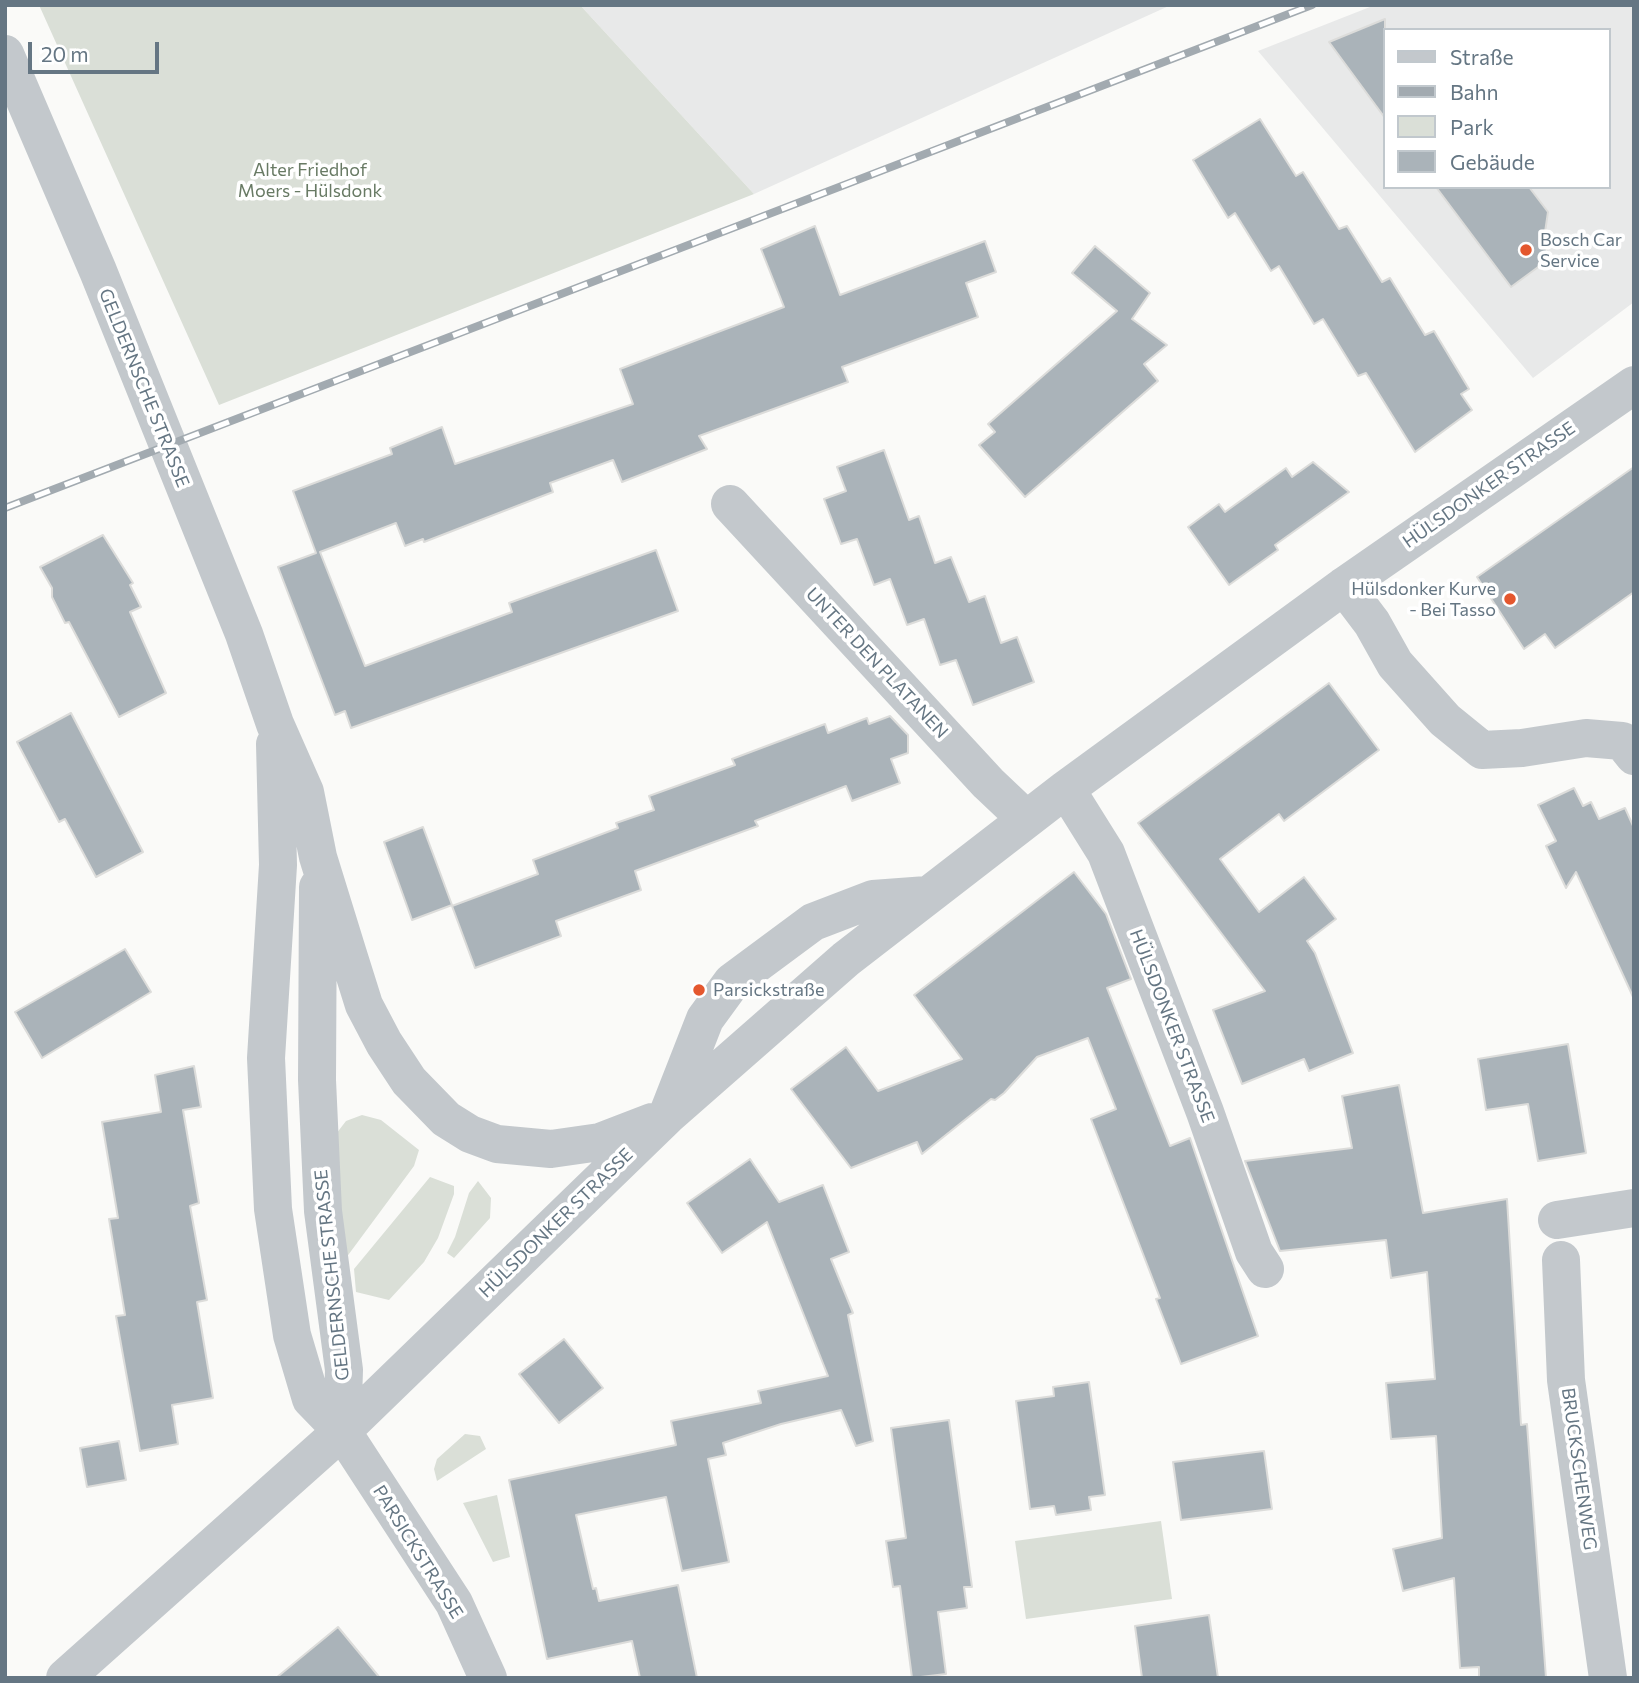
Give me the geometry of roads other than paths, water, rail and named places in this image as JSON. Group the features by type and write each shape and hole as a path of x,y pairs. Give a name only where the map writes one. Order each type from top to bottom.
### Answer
{"street":[{"name":"GELDERNSCHE STRASSE","path":"5,54 98,271 244,634 275,724 305,792 318,857 364,1005 409,1081 446,1119 470,1134 497,1144 551,1149 600,1142 667,1116"},
{"name":"HÜLSDONKER STRASSE","path":"65,1678 342,1431 667,1116 846,959 1066,789 1345,586 1634,385"},
{"name":"UNTER DEN PLATANEN","path":"730,504 988,783 1026,819"},
{"path":"1345,586 1372,623 1395,664 1444,720 1482,750 1522,748 1586,738 1622,741 1634,756"},
{"name":"GELDERNSCHE STRASSE","path":"275,724 278,865 266,1058 273,1209 292,1335 311,1399 342,1431"},
{"name":"HÜLSDONKER STRASSE","path":"1066,789 1106,853 1205,1112 1254,1252 1265,1269"},
{"name":"GELDERNSCHE STRASSE","path":"318,857 315,972 317,1080 323,1212 344,1370 342,1431"},
{"path":"667,1116 705,1019 732,982 813,922 873,899 927,895"},
{"path":"1557,1220 1634,1208"},
{"name":"BRUCKSCHENWEG","path":"1562,1259 1566,1380 1608,1678"},
{"name":"PARSICKSTRASSE","path":"342,1431 454,1603 488,1678"}],"railway":[{"path":"5,508 1312,5"}],"place":[{"name":"Bosch Car Service","path":"1526,250"},
{"name":"Hülsdonker Kurve - Bei Tasso","path":"1510,599"},
{"name":"Parsickstraße","path":"699,990"}],"park label":[{"name":"Alter Friedhof Moers - Hülsdonk","path":"310,180"}]}
